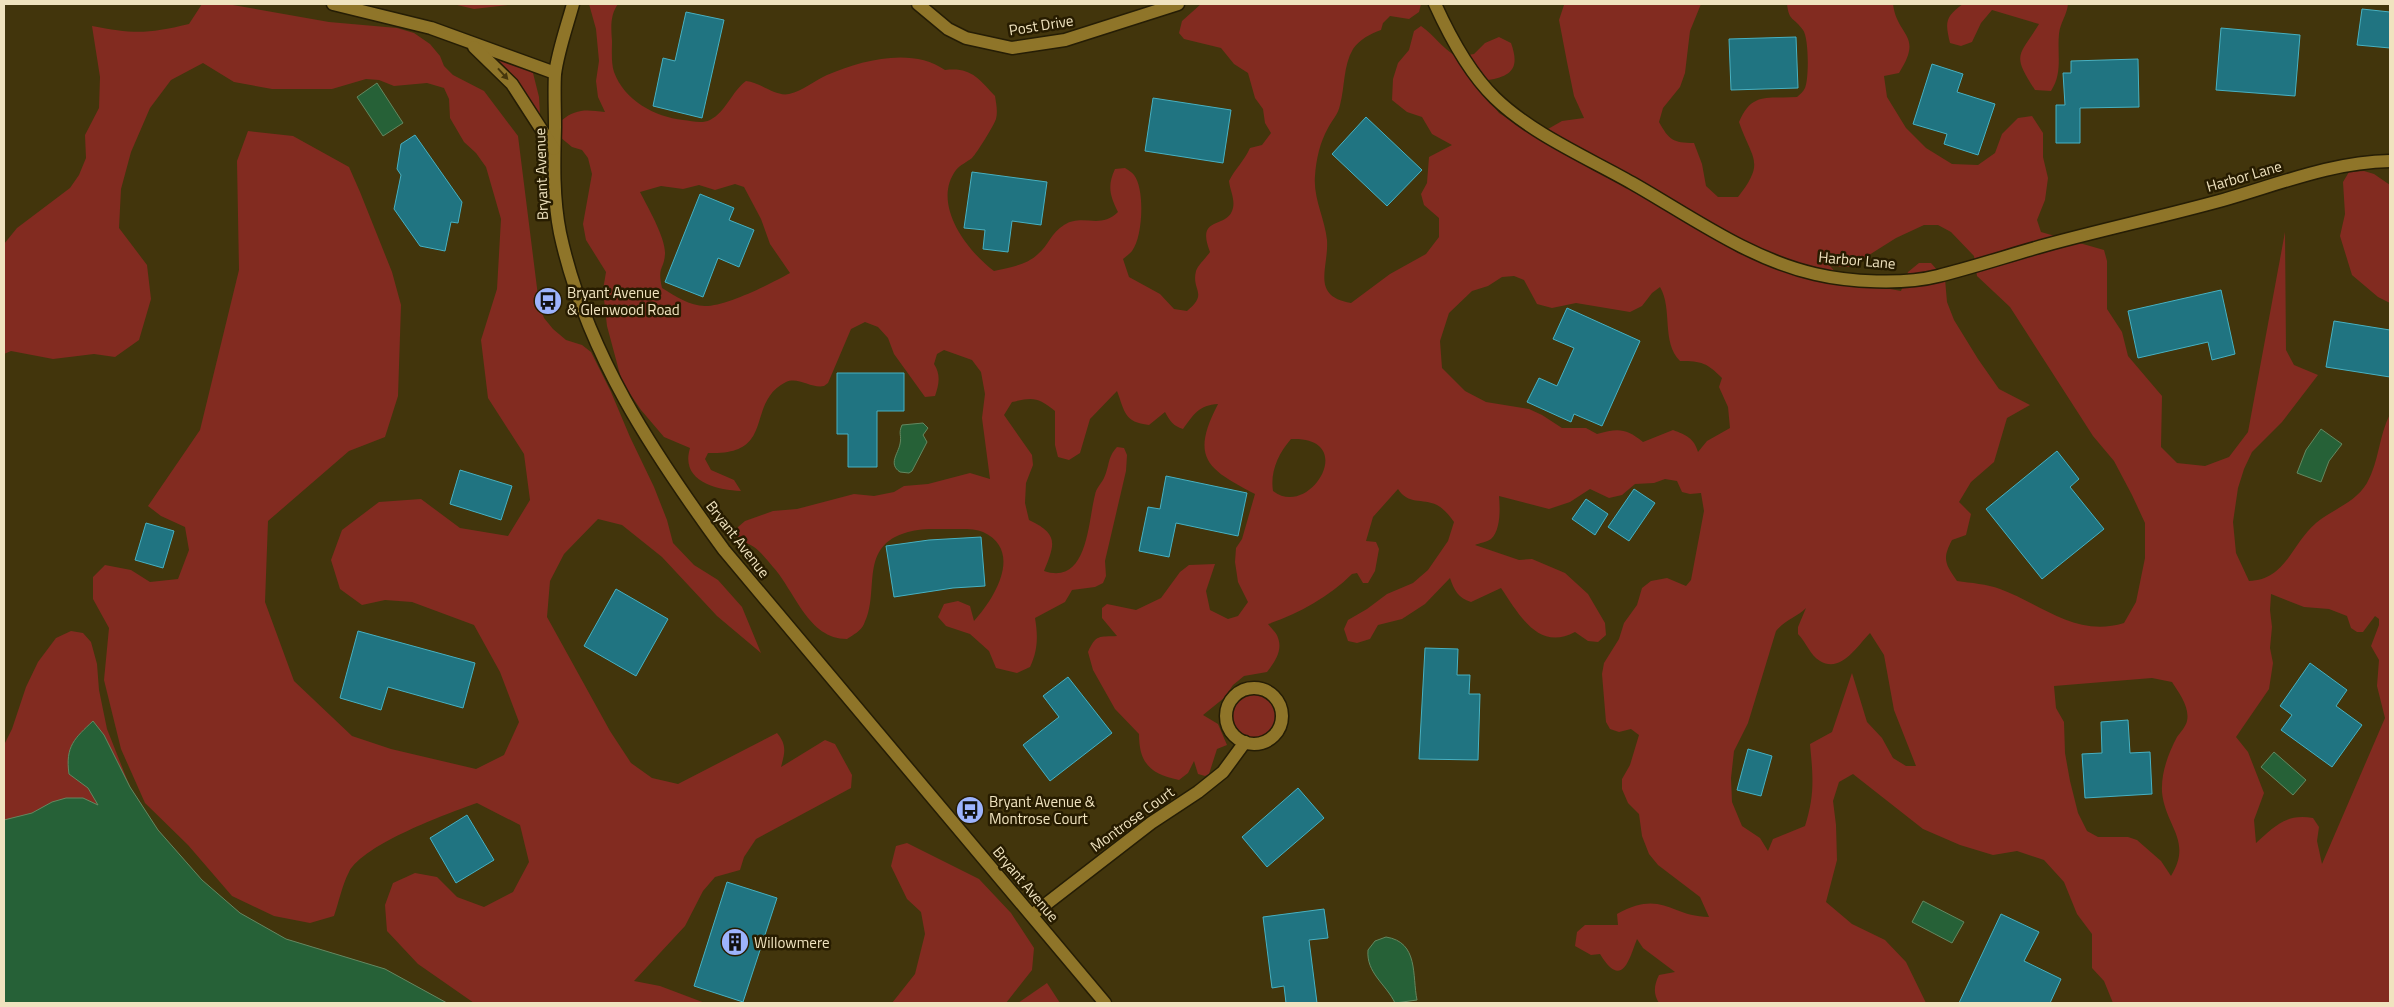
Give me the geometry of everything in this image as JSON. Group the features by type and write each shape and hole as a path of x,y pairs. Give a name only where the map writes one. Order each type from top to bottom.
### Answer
{"street":[{"path":"333,4 395,18 467,40 555,73"},
{"name":"Bryant Avenue","path":"573,4 555,73 554,149 556,206 560,232 577,293 610,372 632,416 670,476 724,550 1105,1003"},
{"name":"Post Drive","path":"918,4 948,29 966,38 1012,48 1065,40 1178,4"},
{"name":"Harbor Lane","path":"1435,4 1448,32 1473,72 1494,98 1514,114 1560,143 1738,243 1778,263 1816,274 1886,282 1935,277 2046,245 2221,200 2328,168 2367,161 2390,161"},
{"path":"467,40 507,79 554,149"},
{"path":"1247,689 1265,690 1273,695 1282,711 1279,730 1273,737 1264,742 1245,742 1232,732 1226,715 1228,706 1233,698 1247,689"},
{"name":"Montrose Court","path":"1032,915 1151,823 1223,772 1245,742"}],"shaded area":[{"path":"202,4 227,4 329,22 397,28 414,33 430,44 440,56 444,66 453,75 484,91 518,136 539,304 544,318 566,340 582,345 591,352 654,487 667,520 673,543 694,565 718,580 742,607 761,653 717,616 662,557 622,525 598,519 564,554 550,581 547,617 610,731 631,763 652,778 678,784 777,733 784,749 781,767 825,740 835,744 852,775 851,788 756,839 744,857 740,870 715,877 703,891 685,926 634,981 660,986 705,1003 474,1003 418,964 387,931 385,905 393,883 415,873 437,877 457,897 484,907 513,892 529,862 520,825 477,803 407,831 371,851 358,861 349,872 334,916 310,923 274,916 232,896 188,845 145,803 121,749 104,680 109,628 93,599 93,577 105,565 131,570 150,582 178,579 189,550 185,527 161,516 148,506 200,430 239,270 237,161 248,131 293,136 349,167 392,272 401,305 398,396 385,437 349,451 268,521 265,602 294,681 352,736 391,749 476,769 504,755 519,722 500,672 474,625 412,602 385,600 362,605 340,589 331,560 342,530 379,502 421,499 460,528 508,536 530,500 524,454 488,398 481,340 497,289 501,219 486,167 476,153 464,142 450,118 449,99 444,88 427,83 394,86 379,80 366,79 332,89 272,89 234,82 203,63 171,80 150,108 131,152 121,189 119,228 147,265 151,299 139,340 115,357 94,354 53,359 11,351 4,354 4,244 17,228 70,188 79,175 86,158 85,135 99,108 100,77 92,26 130,32 175,27 189,24"},
{"path":"453,4 516,4 474,9"},
{"path":"589,4 618,4 612,17 612,65 625,91 633,99 652,111 672,118 700,122 710,120 716,116 746,81 778,93 789,94 827,75 856,65 887,58 918,59 932,63 945,70 968,72 979,79 995,96 997,110 995,122 981,145 972,158 956,170 949,183 950,212 956,226 973,252 994,271 1011,267 1034,258 1064,225 1078,220 1098,221 1111,217 1118,212 1110,191 1111,181 1115,169 1125,168 1133,174 1138,182 1141,202 1140,224 1136,244 1123,259 1129,277 1160,294 1174,309 1187,311 1197,300 1198,296 1195,278 1196,271 1210,252 1206,240 1209,227 1225,219 1230,215 1233,208 1229,181 1250,148 1262,145 1271,133 1265,123 1263,109 1255,98 1248,73 1234,64 1221,48 1184,39 1179,33 1182,21 1201,4 1421,4 1419,12 1409,19 1390,16 1383,23 1381,30 1366,37 1353,49 1347,62 1339,109 1325,133 1319,151 1315,184 1327,240 1324,279 1330,294 1351,303 1390,274 1426,254 1439,237 1439,218 1424,205 1421,194 1427,183 1429,157 1452,145 1432,134 1422,117 1407,112 1392,100 1393,79 1398,63 1409,50 1414,31 1421,26 1457,57 1474,54 1485,43 1499,37 1511,43 1515,59 1514,65 1503,76 1488,80 1489,99 1499,113 1515,123 1548,129 1562,121 1584,118 1574,96 1559,20 1564,5 1701,4 1690,31 1685,73 1680,87 1663,108 1659,122 1672,139 1694,143 1702,164 1706,186 1718,197 1738,197 1747,185 1754,167 1752,153 1739,122 1744,112 1749,105 1762,99 1797,97 1804,89 1806,83 1808,59 1805,34 1791,17 1787,4 1893,4 1895,15 1907,36 1909,50 1899,73 1884,76 1887,97 1906,128 1926,148 1952,164 1978,165 1995,153 2002,134 2018,118 2032,116 2043,133 2043,157 2048,178 2045,200 2037,220 2041,232 2104,250 2107,261 2107,309 2122,332 2128,356 2162,396 2161,447 2177,463 2205,466 2229,457 2248,432 2285,232 2286,350 2294,365 2318,375 2282,422 2252,452 2244,469 2238,488 2233,522 2236,553 2249,581 2262,579 2272,574 2287,559 2316,523 2350,501 2362,490 2371,475 2383,431 2390,414 2390,1003 2113,1003 2104,981 2092,968 2092,934 2077,914 2064,882 2044,860 2017,851 1993,855 1960,845 1923,829 1853,774 1839,782 1833,801 1837,860 1826,902 1852,924 1885,940 1906,962 1926,1003 1659,1003 1655,989 1659,975 1675,972 1643,948 1637,939 1628,962 1619,971 1614,970 1608,965 1600,954 1591,955 1575,946 1577,932 1585,925 1618,925 1617,914 1632,907 1645,904 1665,906 1695,916 1709,917 1700,897 1658,865 1649,854 1642,836 1639,814 1628,803 1622,789 1622,779 1630,765 1639,735 1631,729 1619,732 1610,729 1606,722 1602,674 1604,663 1619,639 1624,623 1637,605 1642,588 1651,581 1667,578 1686,586 1691,580 1704,511 1701,493 1690,494 1682,492 1677,481 1665,479 1654,483 1635,484 1622,495 1609,498 1590,489 1570,502 1549,509 1499,496 1500,507 1497,530 1491,539 1475,545 1519,560 1532,559 1565,573 1588,594 1605,623 1606,635 1598,642 1588,641 1575,632 1562,637 1550,637 1540,634 1523,619 1501,588 1471,602 1457,593 1450,578 1425,604 1402,619 1378,625 1370,639 1357,643 1348,641 1344,629 1348,620 1387,594 1413,583 1428,570 1448,541 1454,522 1446,512 1437,505 1406,497 1398,489 1373,517 1366,541 1376,542 1379,549 1375,571 1368,583 1363,583 1357,573 1352,574 1313,604 1268,624 1276,634 1279,643 1279,652 1270,668 1267,672 1244,676 1233,685 1224,698 1203,715 1218,724 1227,745 1217,749 1209,774 1205,776 1198,774 1194,761 1188,773 1179,780 1161,774 1148,766 1141,753 1139,734 1115,709 1093,670 1088,652 1096,639 1106,636 1117,636 1102,618 1102,608 1107,604 1136,610 1161,598 1180,572 1189,565 1215,564 1206,591 1210,610 1228,619 1238,616 1248,602 1238,582 1235,562 1236,548 1242,539 1255,494 1225,477 1208,460 1205,450 1205,437 1218,404 1201,408 1183,429 1172,423 1165,412 1149,425 1141,424 1127,415 1117,391 1090,419 1080,453 1069,460 1058,457 1055,445 1055,411 1035,399 1012,402 1004,415 1032,455 1033,465 1026,483 1025,503 1029,520 1046,530 1052,541 1051,554 1044,571 1059,573 1070,569 1078,560 1087,534 1097,488 1104,478 1112,455 1117,447 1124,448 1127,455 1126,471 1105,561 1106,576 1103,583 1095,587 1072,590 1065,602 1035,618 1037,643 1030,667 1017,673 996,668 989,651 970,634 946,626 938,617 944,604 958,601 970,606 974,621 990,600 996,588 1003,563 1002,551 995,540 976,530 923,529 908,532 892,539 882,548 876,559 869,611 863,626 857,633 847,639 834,637 822,631 812,623 781,577 764,556 738,537 736,534 738,527 745,521 773,511 797,509 854,494 874,496 894,492 904,486 928,484 970,473 990,479 982,418 985,394 981,372 972,360 944,350 937,354 934,364 939,380 935,396 925,397 894,354 888,338 878,327 865,322 851,329 828,383 824,386 815,386 800,381 786,382 773,391 766,402 758,426 744,446 730,452 708,453 705,459 711,470 734,480 741,491 711,486 695,476 690,468 688,459 690,448 664,437 641,410 622,382 607,326 603,290 606,272 586,240 583,224 592,174 588,158 582,150 572,147 560,137 561,121 566,117 577,112 605,112 598,97 596,81 599,61 596,29","holes":["735,184 744,187 761,219 770,244 790,273 725,302 699,306 683,300 662,288 660,276 665,254 664,247 656,222 640,192 661,186 683,189 699,185 715,190","1924,225 1938,225 1951,232 1974,256 1977,276 2010,307 2093,436 2114,461 2145,523 2145,558 2136,602 2124,623 2107,626 2090,626 2074,623 2000,589 1957,581 1946,561 1947,552 1952,540 1966,535 1971,514 1959,502 1971,482 1994,462 2007,418 2030,405 1999,389 1978,359 1954,320 1947,302 1945,279 1931,263 1919,263 1908,272 1901,291 1874,286 1863,288 1846,284 1830,266 1850,267 1896,238","1514,276 1524,280 1537,304 1552,308 1576,303 1630,312 1642,306 1652,293 1660,287 1666,305 1669,335 1674,353 1680,361 1704,364 1722,378 1719,387 1728,407 1730,428 1707,441 1698,452 1694,443 1689,438 1673,430 1643,442 1622,430 1597,434 1586,428 1562,428 1529,409 1486,402 1465,391 1442,368 1440,341 1449,313 1472,291 1488,286 1502,277","1291,439 1312,442 1322,450 1325,462 1322,475 1313,486 1301,495 1287,497 1273,491 1274,470 1282,451","2271,594 2304,607 2329,609 2347,616 2351,628 2357,632 2363,632 2375,616 2379,619 2379,625 2371,646 2379,660 2377,686 2385,718 2322,864 2317,841 2319,827 2313,818 2288,819 2256,843 2254,820 2264,793 2248,752 2236,737 2269,689 2273,663 2270,648 2272,627","1806,608 1798,627 1798,634 1813,655 1820,661 1828,664 1842,661 1870,633 1884,655 1894,710 1916,766 1906,766 1893,758 1882,738 1867,722 1852,673 1832,732 1810,744 1812,785 1805,826 1773,839 1768,851 1760,838 1742,826 1732,802 1731,778 1734,751 1748,723 1776,631","2152,678 2172,682 2183,700 2188,716 2171,750 2163,778 2162,792 2164,804 2179,843 2177,864 2171,876 2161,861 2137,840 2128,837 2098,837 2087,831 2078,813 2070,781 2065,753 2064,722 2056,708 2054,686"]},
{"path":"1963,4 2068,4 2059,34 2057,77 2051,91 2035,90 2020,62 2023,50 2039,24 1992,10 1981,23 1972,42 1961,46 1950,43 1947,25 1953,13"},
{"path":"490,55 517,64 533,73 539,97 540,116 516,78"},
{"path":"377,83 403,123 383,136 357,97"},
{"path":"2364,171 2374,174 2390,185 2390,303 2378,297 2352,275 2340,236 2345,214 2343,182 2349,172"},
{"path":"923,423 928,428 923,435 927,442 912,471 909,473 900,472 896,469 894,462 900,444 902,425"},
{"path":"2321,429 2342,444 2329,461 2321,482 2297,473 2306,450"},
{"path":"71,631 83,633 91,642 97,664 99,690 107,729 130,787 158,830 202,880 240,913 286,939 385,969 447,1003 4,894 4,745 12,729 26,687 38,662 56,638"},
{"path":"1259,692 1271,698 1276,706 1276,724 1271,732 1263,737 1249,738 1237,732 1232,724 1231,710 1237,698 1245,693"},
{"path":"93,721 104,735 130,787 158,830 202,880 240,913 286,939 385,969 447,1003 4,1003 4,820 32,813 52,802 66,798 83,798 98,805 88,788 69,774 68,764 70,749 73,743"},
{"path":"2274,752 2306,780 2293,795 2261,767"},
{"path":"907,843 979,879 1011,913 1034,948 1032,970 1006,1003 892,1003 915,974 925,934 921,912 907,899 891,866 896,846"},
{"path":"1923,901 1964,922 1952,943 1912,922"},
{"path":"1386,937 1397,940 1409,953 1414,971 1417,1000 1395,1003 1373,972 1368,958 1368,950 1375,941"},
{"path":"1047,983 1060,1003 1018,1003"}],"building":[{"path":"2362,9 2390,12 2390,48 2357,45"},
{"path":"686,12 724,20 702,118 653,106 663,58 675,61"},
{"path":"2221,28 2300,35 2295,96 2216,90"},
{"path":"1796,37 1798,88 1731,90 1729,39"},
{"path":"2138,59 2139,107 2080,108 2080,143 2056,143 2056,105 2065,105 2063,73 2071,73 2071,61"},
{"path":"1932,64 1963,74 1957,92 1995,104 1978,155 1944,144 1947,134 1913,124"},
{"path":"1153,98 1231,110 1223,163 1145,151"},
{"path":"1366,117 1422,170 1387,206 1332,154"},
{"path":"415,135 462,202 458,223 451,222 445,251 420,246 394,209 401,175 397,169 401,144"},
{"path":"972,172 1047,182 1041,225 1012,221 1008,252 983,249 985,230 964,228"},
{"path":"700,194 734,208 729,220 754,230 739,267 718,258 703,297 665,282"},
{"path":"2221,290 2235,354 2212,360 2208,342 2138,358 2128,311"},
{"path":"1567,308 1640,341 1602,426 1574,414 1571,422 1527,402 1539,378 1557,386 1574,348 1553,339"},
{"path":"2334,321 2390,330 2390,377 2326,367"},
{"path":"837,373 904,373 904,411 877,411 877,467 848,467 848,434 837,434"},
{"path":"2057,451 2079,479 2070,487 2104,529 2042,579 1986,509"},
{"path":"460,470 512,486 501,520 450,504"},
{"path":"1166,476 1247,493 1238,536 1176,523 1169,557 1139,551 1148,507 1160,509"},
{"path":"1634,489 1655,503 1629,541 1608,527"},
{"path":"1586,499 1608,514 1595,535 1572,519"},
{"path":"146,523 174,531 163,568 135,560"},
{"path":"981,537 985,586 953,588 894,597 886,546 929,540"},
{"path":"616,589 668,619 636,676 584,646"},
{"path":"358,631 475,663 463,708 388,687 381,710 340,698"},
{"path":"1425,648 1458,649 1457,675 1470,675 1469,694 1480,694 1478,760 1419,759"},
{"path":"2310,663 2347,690 2336,706 2362,725 2332,767 2281,730 2292,715 2280,706"},
{"path":"1068,677 1112,733 1050,781 1023,745 1059,717 1043,696"},
{"path":"2128,720 2130,753 2150,752 2152,794 2085,798 2082,754 2102,753 2101,722"},
{"path":"1748,749 1772,756 1761,796 1737,790"},
{"path":"1298,788 1324,818 1267,867 1242,837"},
{"path":"467,815 494,860 456,883 430,838"},
{"name":"Willowmere","path":"727,882 777,898 743,1002 694,986"},
{"path":"1324,909 1328,938 1309,940 1317,1003 1286,1003 1284,986 1272,988 1263,917"},
{"path":"2001,914 2039,932 2024,961 2061,979 2050,1003 1959,1003"}],"place":[{"name":"Bryant Avenue & Glenwood Road","path":"548,301"},
{"name":"Bryant Avenue & Montrose Court","path":"970,810"},
{"name":"Willowmere","path":"735,942"}]}
